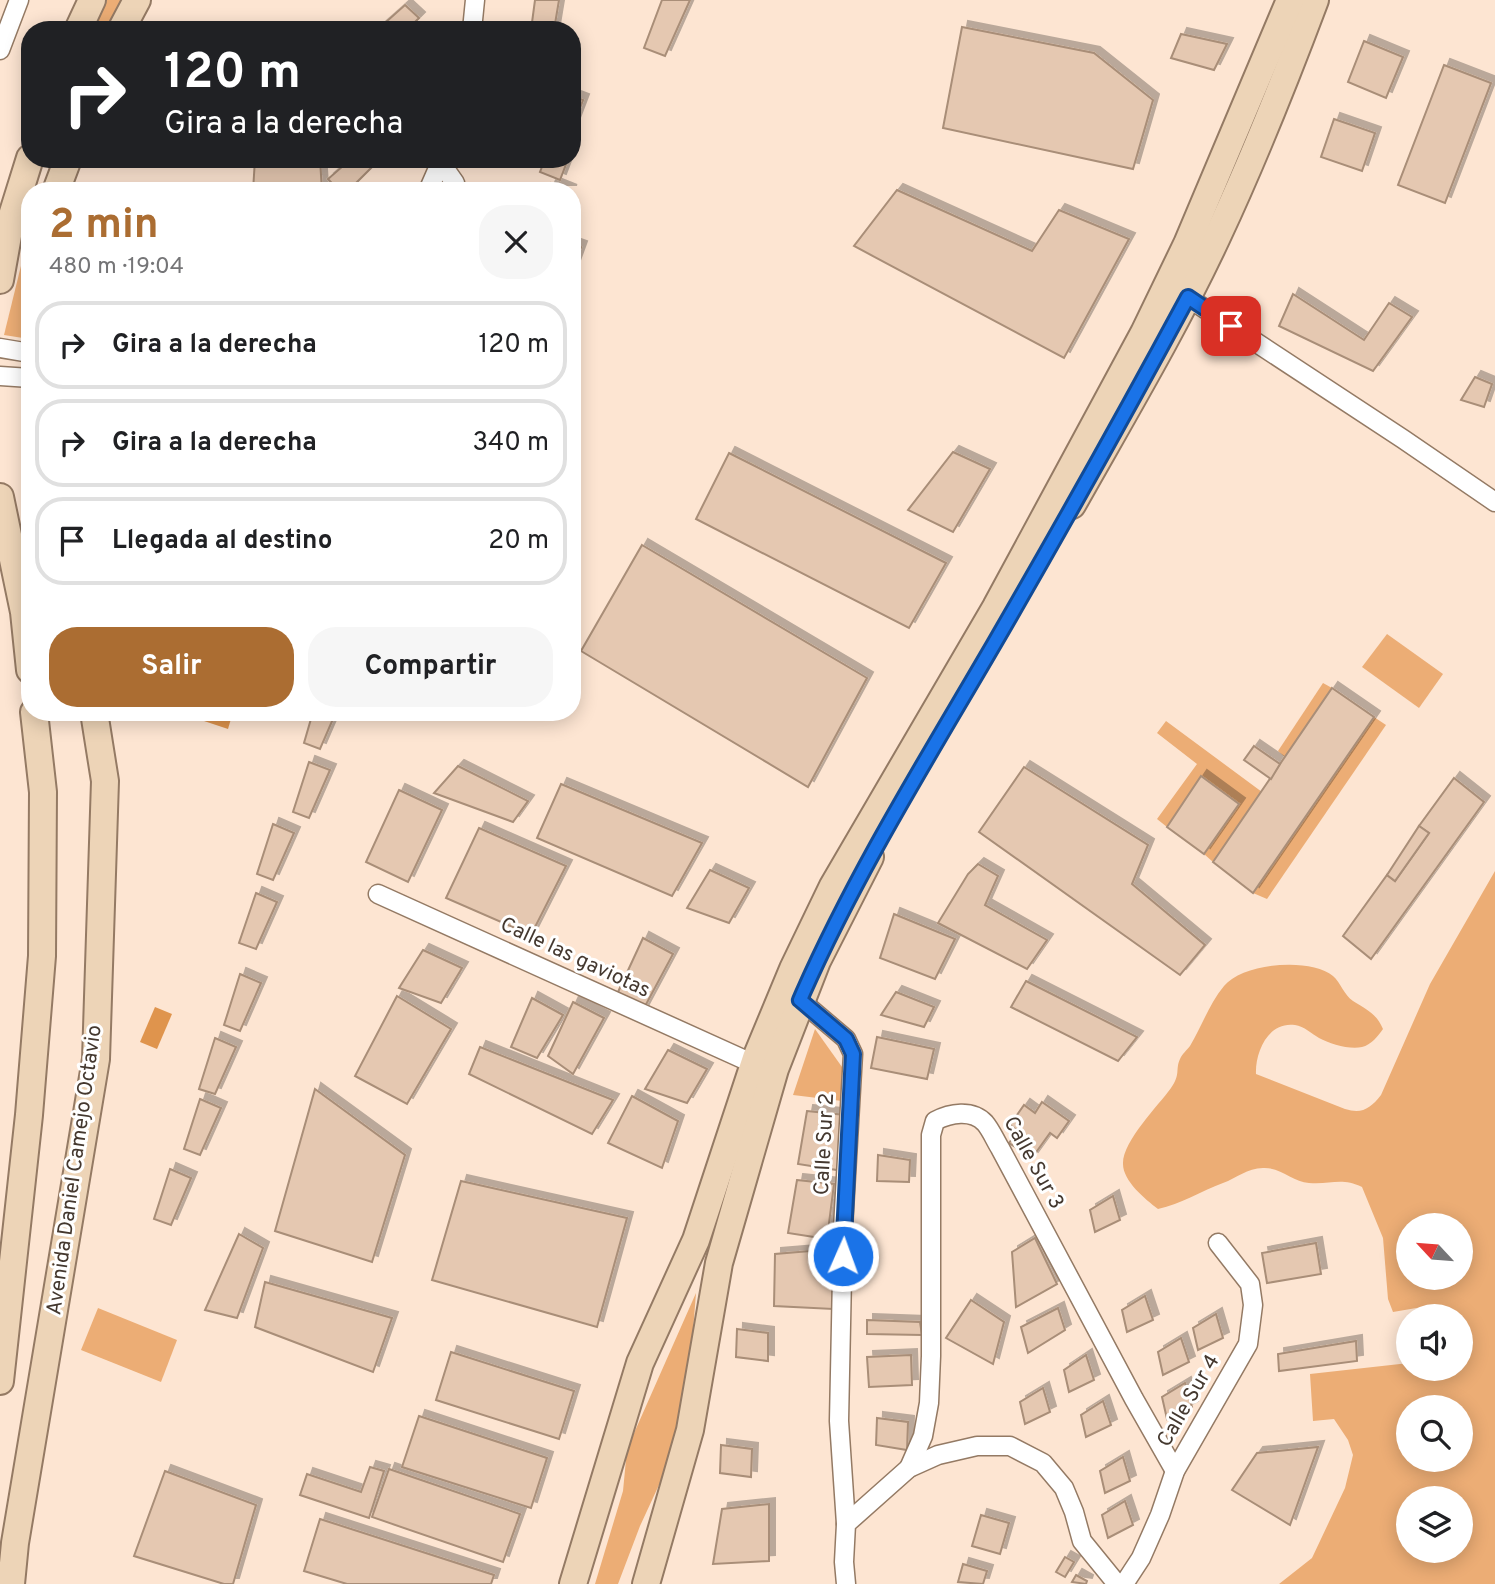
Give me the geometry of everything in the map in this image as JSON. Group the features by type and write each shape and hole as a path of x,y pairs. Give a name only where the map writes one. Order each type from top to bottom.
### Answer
{"main road":[{"path":"82,21 92,0"},
{"path":"126,21 136,0"},
{"path":"573,1584 640,1363 696,1240 774,1010 833,887 996,607 1144,333 1187,244 1290,0"},
{"path":"646,1584 690,1430 727,1231 775,1069 800,1000 822,950 871,855 1001,632 1188,297 1284,82 1315,0"},
{"path":"0,280 11,219 21,187"},
{"path":"0,497 21,598"},
{"path":"0,1381 29,1115 42,956 43,792 35,721"},
{"name":"Avenida Daniel Camejo Octavio","path":"11,1584 15,1544 96,1059 105,781 95,721"}],"street":[{"path":"0,50 19,0"},
{"path":"473,21 475,0"},
{"path":"1188,297 1495,502"},
{"path":"0,348 21,352"},
{"path":"0,376 21,377"},
{"name":"Calle las gaviotas","path":"378,894 754,1064"},
{"name":"Calle Sur 2","path":"800,1000 846,1039 853,1054 843,1228 839,1420 846,1524 846,1584"},
{"name":"Calle Sur 3","path":"909,1468 923,1436 929,1403 931,1135 935,1121 948,1114 966,1114 983,1121 1000,1148 1175,1471"},
{"name":"Calle Sur 4","path":"1124,1584 1141,1558 1175,1471 1248,1344 1253,1306 1250,1284 1218,1243"},
{"path":"846,1524 909,1468 937,1455 977,1446 1010,1446 1043,1463 1064,1488 1082,1541 1117,1584"}],"shaded area":[{"path":"107,0 125,0 117,21 98,21"},
{"path":"21,266 21,338 4,335"},
{"path":"1387,634 1443,674 1419,708 1362,667"},
{"path":"1323,683 1332,688 1285,757 1278,751"},
{"path":"1374,717 1386,725 1267,899 1253,893"},
{"path":"204,721 230,721 228,729"},
{"path":"1166,721 1262,792 1213,862 1204,854 1239,804 1201,776 1167,827 1157,819 1197,764 1157,733"},
{"path":"1495,871 1495,1584 1279,1584 1312,1558 1345,1488 1353,1455 1348,1440 1334,1419 1313,1421 1310,1374 1396,1364 1396,1381 1473,1381 1473,1304 1396,1304 1396,1311 1393,1312 1388,1299 1383,1238 1362,1187 1355,1184 1303,1182 1276,1170 1257,1168 1183,1201 1158,1209 1136,1189 1124,1170 1124,1155 1128,1145 1174,1083 1181,1057 1190,1046 1214,1000 1233,978 1246,972 1277,965 1309,966 1322,970 1333,976 1350,998 1374,1015 1383,1029 1365,1046 1352,1048 1324,1040 1295,1025 1277,1028 1261,1048 1256,1074 1356,1111 1369,1107 1381,1095 1430,984"},
{"path":"155,1007 172,1014 157,1049 140,1042"},
{"path":"815,1029 842,1067 842,1101 793,1095"},
{"path":"696,1293 690,1369 677,1446 640,1526 618,1584 595,1584 623,1491 627,1449"},
{"path":"98,1308 177,1340 161,1382 81,1350"}],"building":[{"path":"535,0 559,0 556,21 532,21"},
{"path":"662,0 690,0 665,56 644,48"},
{"path":"405,5 419,18 416,21 387,21"},
{"path":"962,27 1094,53 1153,100 1133,169 943,128"},
{"path":"1181,34 1227,44 1214,70 1171,58"},
{"path":"1364,41 1403,57 1386,98 1348,82"},
{"path":"1444,65 1491,83 1445,203 1398,185"},
{"path":"1334,119 1375,133 1362,171 1321,157"},
{"path":"254,168 321,168 321,182 254,182"},
{"path":"341,168 371,168 357,182 331,182 328,179"},
{"path":"542,168 565,168 560,180 540,172"},
{"path":"897,190 1032,251 1059,210 1129,239 1064,358 854,246"},
{"path":"1293,294 1364,340 1389,303 1412,317 1373,371 1279,326"},
{"path":"1475,377 1492,384 1484,407 1461,400"},
{"path":"953,452 990,469 953,532 908,510"},
{"path":"729,453 946,563 909,628 696,519"},
{"path":"642,545 867,678 808,787 581,651"},
{"path":"1332,688 1374,717 1253,893 1213,862"},
{"path":"310,721 332,721 320,749 304,743"},
{"path":"1254,746 1280,764 1271,779 1244,760"},
{"path":"309,762 330,770 309,818 293,812"},
{"path":"458,766 528,801 513,822 434,793"},
{"path":"1024,767 1148,845 1132,884 1205,945 1180,975 979,832"},
{"path":"1201,776 1239,804 1204,854 1167,827"},
{"path":"1454,778 1484,802 1371,959 1343,936 1387,875 1395,881 1429,833 1419,826"},
{"path":"561,784 702,843 672,896 537,838"},
{"path":"399,790 442,810 408,882 366,862"},
{"path":"273,824 294,833 273,880 257,874"},
{"path":"1419,826 1429,833 1395,881 1387,875"},
{"path":"479,828 566,866 531,935 446,898"},
{"path":"978,864 998,876 985,905 1047,940 1027,969 938,923 968,874"},
{"path":"710,870 749,888 729,923 687,908"},
{"path":"256,893 277,902 256,949 239,943"},
{"path":"894,914 955,939 935,979 880,958"},
{"path":"643,938 673,954 643,1010 618,992"},
{"path":"423,950 462,968 441,1003 399,988"},
{"path":"240,974 261,983 240,1031 224,1025"},
{"path":"1026,981 1137,1037 1118,1061 1011,1007"},
{"path":"896,992 934,1007 924,1027 881,1015"},
{"path":"397,996 451,1029 407,1104 355,1076"},
{"path":"532,998 563,1015 537,1058 511,1047"},
{"path":"573,1002 604,1018 573,1074 548,1056"},
{"path":"877,1037 934,1049 927,1079 871,1068"},
{"path":"215,1038 236,1047 215,1094 199,1089"},
{"path":"480,1047 613,1100 592,1134 469,1074"},
{"path":"668,1050 707,1069 687,1103 645,1089"},
{"path":"315,1089 405,1155 372,1262 275,1231"},
{"path":"632,1096 678,1121 662,1168 608,1143"},
{"path":"200,1099 221,1108 200,1155 184,1149"},
{"path":"1042,1102 1069,1121 1057,1138 1050,1133 1032,1158 1009,1143 1018,1131 1010,1125 1024,1105 1035,1113"},
{"path":"807,1111 845,1115 837,1170 798,1164"},
{"path":"878,1155 910,1160 909,1182 877,1181"},
{"path":"170,1169 191,1178 171,1225 154,1219"},
{"path":"797,1180 834,1184 827,1239 788,1233"},
{"path":"461,1181 627,1218 597,1327 432,1280"},
{"path":"1113,1196 1120,1220 1095,1232 1090,1210"},
{"path":"239,1234 263,1248 237,1318 205,1310"},
{"path":"1035,1238 1057,1284 1016,1307 1012,1252"},
{"path":"1316,1243 1321,1274 1267,1283 1262,1253"},
{"path":"834,1249 833,1309 774,1306 775,1254"},
{"path":"265,1282 392,1318 373,1372 255,1327"},
{"path":"1145,1296 1153,1320 1127,1332 1122,1310"},
{"path":"971,1300 1004,1322 993,1364 946,1338"},
{"path":"1058,1308 1065,1330 1028,1353 1021,1327"},
{"path":"1216,1314 1223,1338 1198,1350 1193,1328"},
{"path":"867,1320 920,1322 922,1335 867,1334"},
{"path":"737,1329 768,1333 768,1361 736,1357"},
{"path":"1181,1338 1189,1362 1163,1375 1158,1352"},
{"path":"1356,1341 1357,1361 1279,1371 1278,1354"},
{"path":"451,1352 574,1391 559,1439 436,1400"},
{"path":"911,1355 912,1385 869,1387 867,1357"},
{"path":"1086,1355 1094,1380 1069,1392 1064,1370"},
{"path":"1185,1383 1192,1407 1167,1419 1162,1397"},
{"path":"1043,1388 1050,1412 1025,1424 1020,1402"},
{"path":"1103,1401 1111,1425 1086,1437 1081,1415"},
{"path":"419,1416 547,1458 531,1508 402,1467"},
{"path":"877,1418 908,1422 907,1450 876,1445"},
{"path":"721,1445 752,1449 751,1477 720,1473"},
{"path":"1318,1447 1290,1525 1232,1490 1257,1453"},
{"path":"1123,1457 1130,1481 1105,1493 1100,1471"},
{"path":"370,1467 384,1471 369,1518 300,1495 307,1474 361,1492"},
{"path":"389,1469 520,1514 503,1562 372,1517"},
{"path":"165,1471 256,1505 233,1584 224,1584 134,1556"},
{"path":"1125,1501 1133,1525 1108,1538 1102,1515"},
{"path":"769,1504 769,1561 713,1564 722,1509"},
{"path":"981,1515 1009,1523 1000,1554 972,1546"},
{"path":"320,1519 494,1575 491,1584 347,1584 304,1571"},
{"path":"1065,1557 1074,1562 1065,1577 1056,1572"},
{"path":"963,1564 987,1571 983,1584 958,1582"},
{"path":"1076,1575 1087,1581 1086,1584 1072,1582"}],"route":[{"path":"843,1256 853,1054 846,1039 800,1000 852,891 903,797 994,643 1188,297 1231,326"}]}
